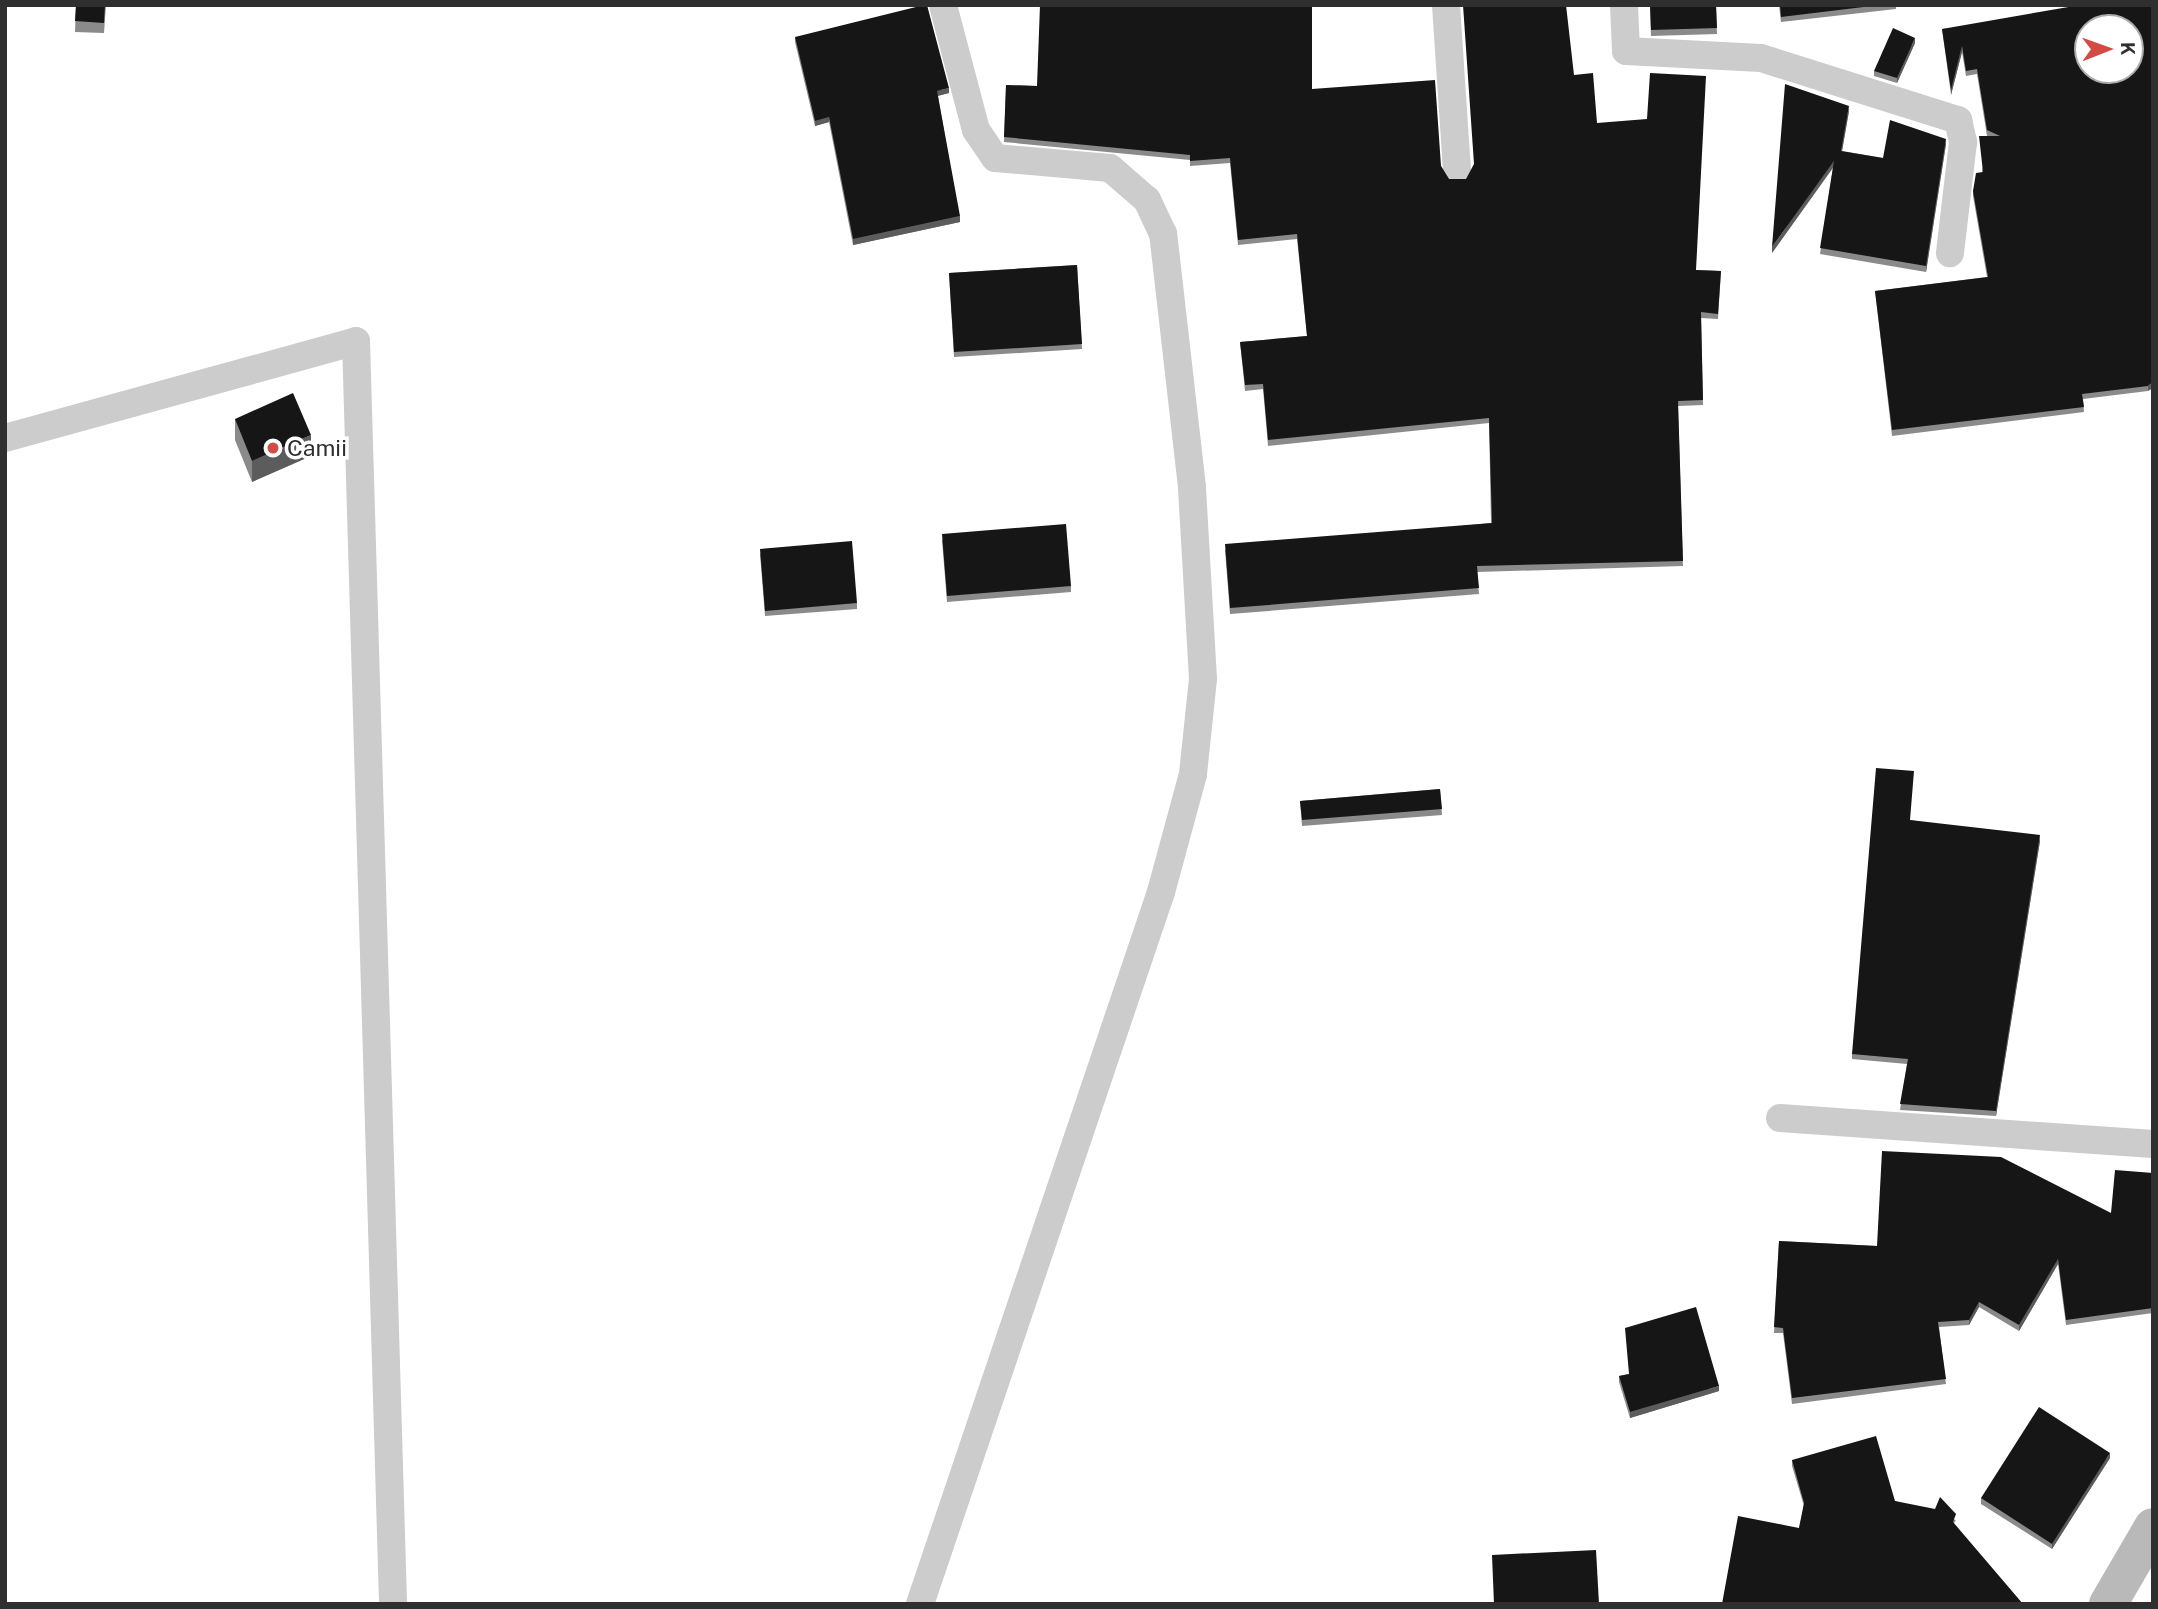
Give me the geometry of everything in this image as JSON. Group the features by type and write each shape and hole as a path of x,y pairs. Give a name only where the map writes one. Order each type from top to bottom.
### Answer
{"street":[{"path":"920,1604 1161,892 1193,774 1203,678 1192,487 1163,234 1147,200 1110,168 995,158 976,130 943,5"},
{"path":"1446,5 1457,170"},
{"path":"1624,5 1626,51 1761,58 1958,120 1962,142 1950,253"},
{"path":"5,438 356,341 393,1604"},
{"path":"1780,1118 2153,1144"},
{"path":"2108,1604 2153,1527"}],"building":[{"path":"76,5 105,5 104,23 75,21"},
{"path":"927,5 949,88 937,91 960,216 853,239 829,117 815,121 795,37"},
{"path":"1040,5 1312,5 1312,89 1435,80 1441,166 1449,179 1466,179 1474,164 1463,5 1566,5 1574,75 1593,73 1597,123 1647,119 1650,73 1706,76 1696,270 1721,271 1718,314 1701,312 1703,400 1678,401 1683,561 1477,566 1479,588 1230,608 1225,544 1492,523 1489,418 1268,440 1263,384 1245,385 1240,342 1307,336 1297,234 1238,240 1230,158 1190,161 1190,155 1004,137 1006,85 1037,86"},
{"path":"1650,5 1716,5 1717,28 1651,30"},
{"path":"1780,5 1880,5 1781,17"},
{"path":"2080,5 2153,5 2153,382 2148,386 2082,394 2084,407 1892,430 1875,291 1988,277 1973,191 1976,173 1983,172 1979,136 2000,136 1987,130 1977,69 1966,71 1962,46 1951,90 1942,29"},
{"path":"1893,28 1915,38 1897,78 1874,71"},
{"path":"1785,84 1849,106 1841,151 1883,158 1890,120 1946,139 1926,266 1820,248 1834,161 1772,247"},
{"path":"1077,265 1082,344 954,352 949,273"},
{"path":"293,393 311,435 252,461 235,419"},
{"path":"1066,524 1071,586 947,596 942,534"},
{"path":"852,541 857,603 765,611 760,549"},
{"path":"1876,768 1914,771 1910,820 2040,835 1996,1111 1900,1104 1908,1059 1852,1054"},
{"path":"1440,789 1442,809 1302,820 1300,801"},
{"path":"1882,1151 2001,1157 2111,1213 2115,1170 2153,1173 2153,1308 2066,1320 2058,1259 2019,1325 1979,1302 1969,1320 1938,1322 1946,1379 1792,1398 1783,1328 1774,1327 1779,1241 1877,1246"},
{"path":"1696,1307 1719,1386 1630,1412 1619,1376 1629,1374 1625,1328"},
{"path":"2039,1407 2110,1453 2052,1544 1981,1498"},
{"path":"1876,1436 1895,1501 1935,1509 1940,1497 1956,1514 1953,1522 2023,1604 1722,1604 1738,1516 1799,1528 1804,1503 1792,1460"},
{"path":"1596,1550 1599,1604 1494,1604 1492,1555"}],"place":[{"name":"Camii","path":"273,448"}]}
